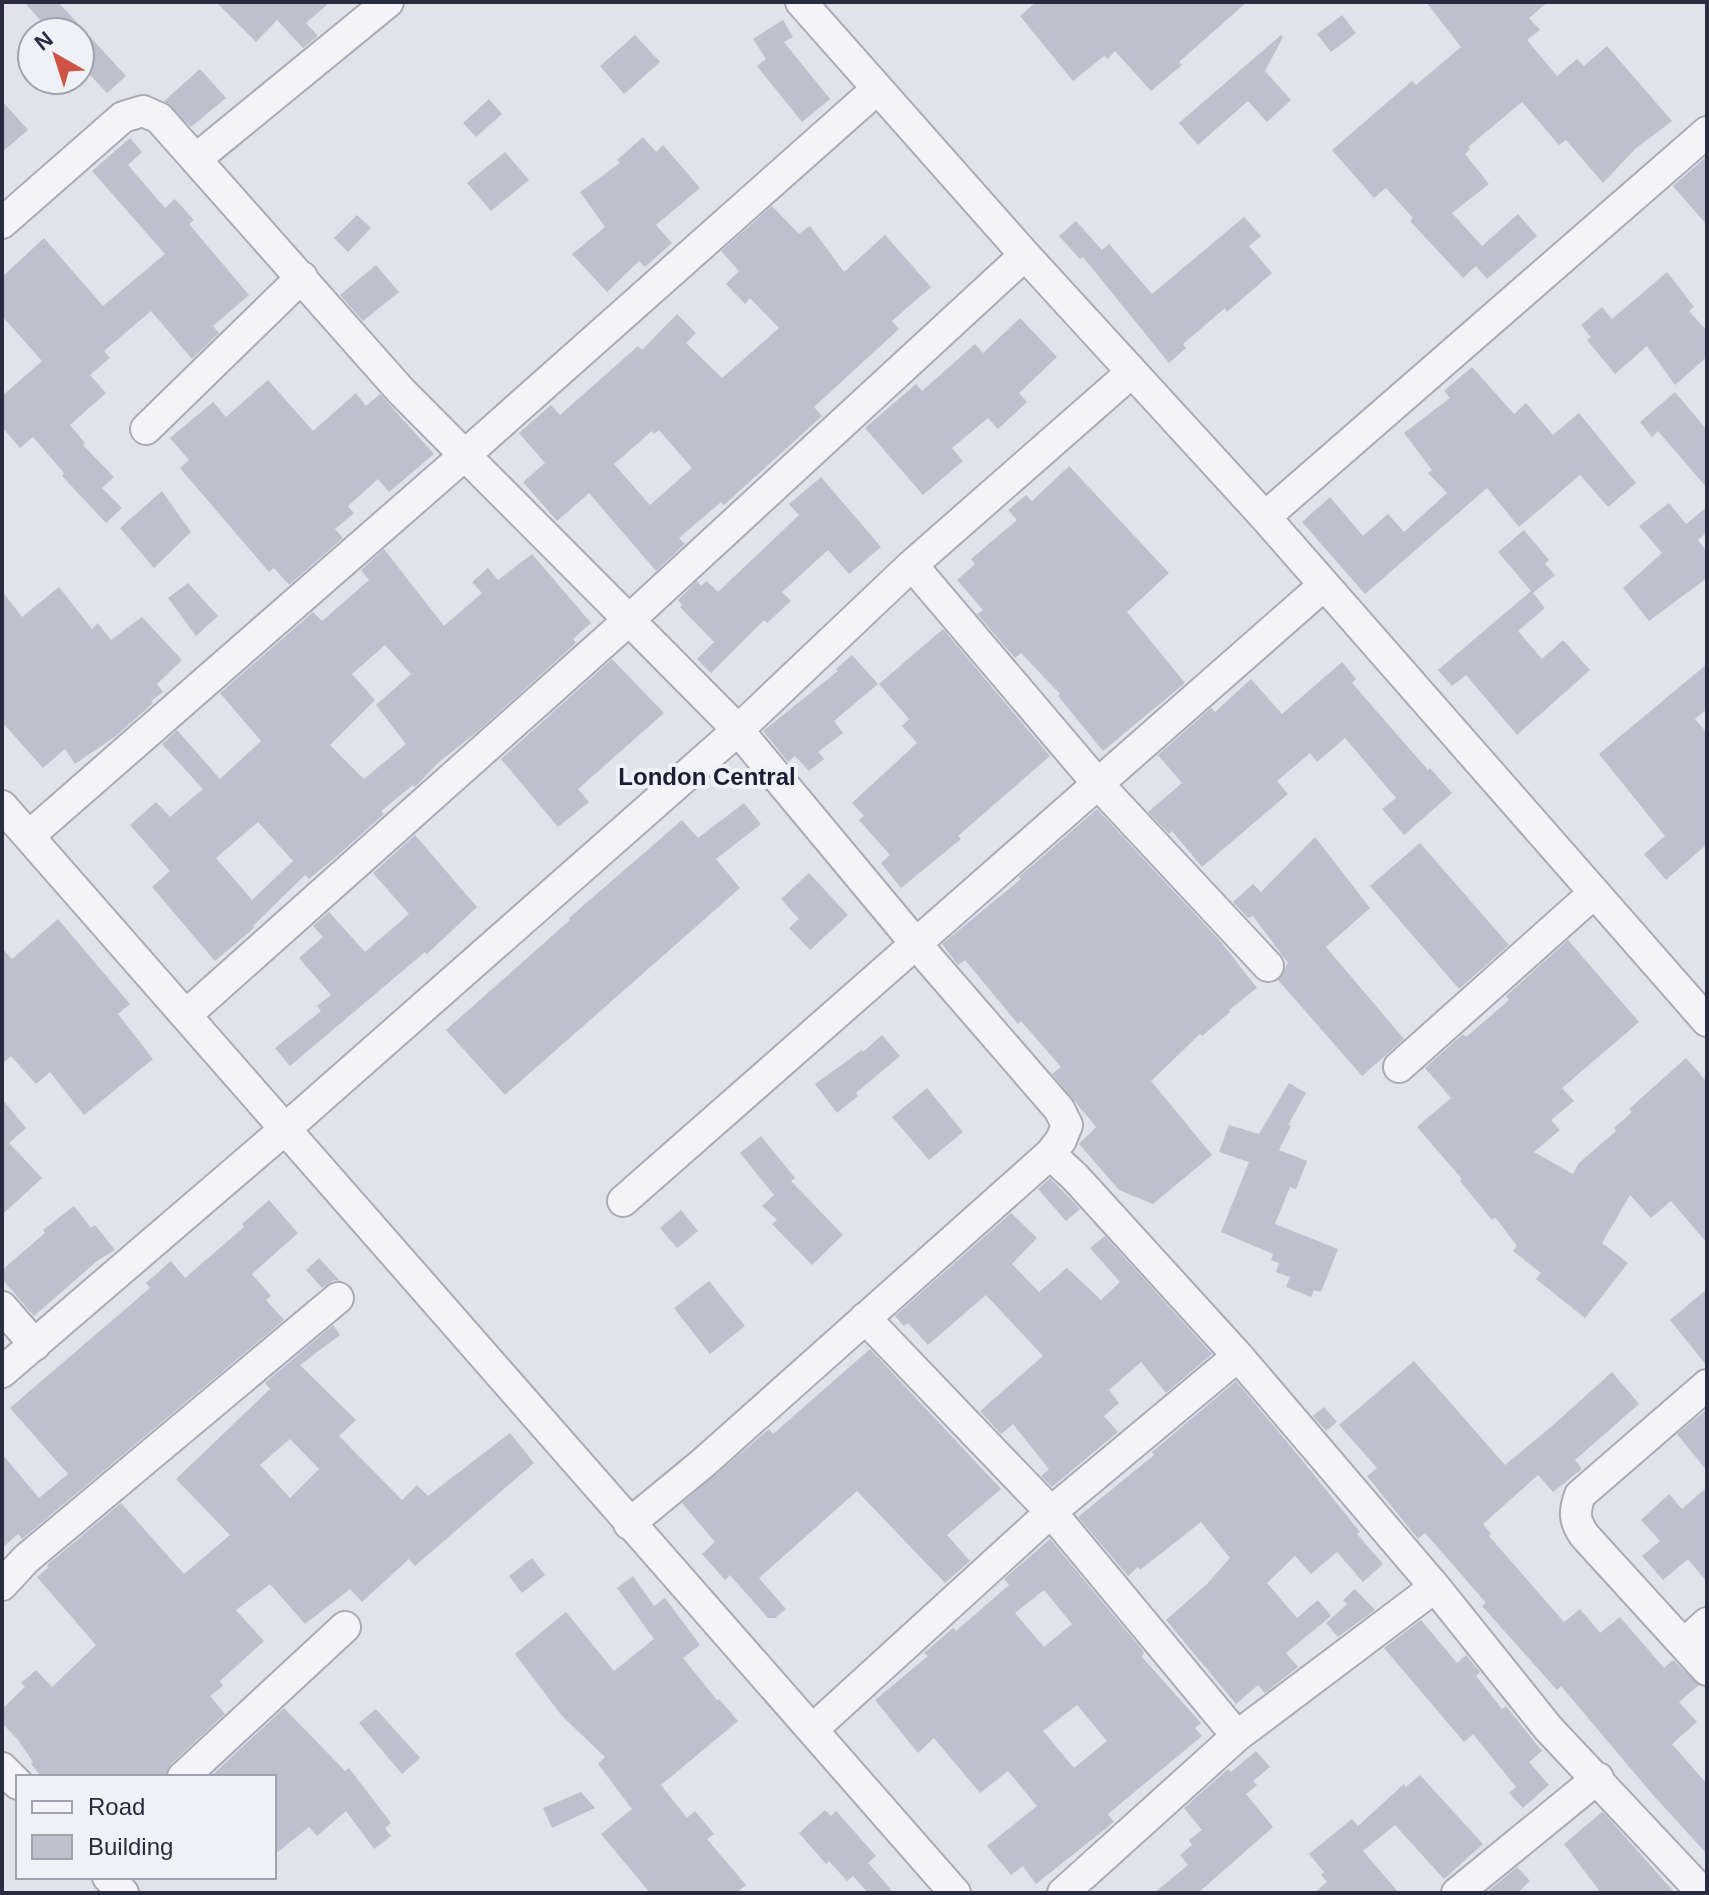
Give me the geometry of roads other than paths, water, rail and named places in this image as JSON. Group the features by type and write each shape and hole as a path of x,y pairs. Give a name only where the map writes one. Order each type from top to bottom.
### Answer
{"street":[{"path":"196,159 388,2"},
{"path":"801,2 1025,255 1265,517 1707,1021"},
{"path":"29,836 877,89"},
{"path":"2,223 123,117 143,111 159,118 401,391 738,730 1059,1109 1067,1125 1061,1140 1050,1154 702,1464 629,1524"},
{"path":"1265,517 1707,132"},
{"path":"186,1015 629,620 1025,255"},
{"path":"146,429 302,277"},
{"path":"2,1372 284,1130 738,730 912,565 1132,372"},
{"path":"912,565 1098,784 1268,966"},
{"path":"623,1201 1323,586"},
{"path":"2,806 955,1893"},
{"path":"1399,1067 1594,893"},
{"path":"1050,1154 1075,1177 1238,1356 1435,1587 1548,1728 1703,1893"},
{"path":"2,1585 26,1559 338,1298"},
{"path":"2,1307 35,1345"},
{"path":"865,1318 1051,1512 1237,1736"},
{"path":"812,1730 1051,1512 1238,1356"},
{"path":"1707,1385 1580,1495 1575,1509 1575,1522 1584,1535 1707,1670"},
{"path":"1063,1893 1237,1736 1435,1587"},
{"path":"1684,1644 1707,1623"},
{"path":"185,1775 345,1627"},
{"path":"1457,1893 1598,1778"}],"district":[{"name":"London Central","path":"707,776"}]}
